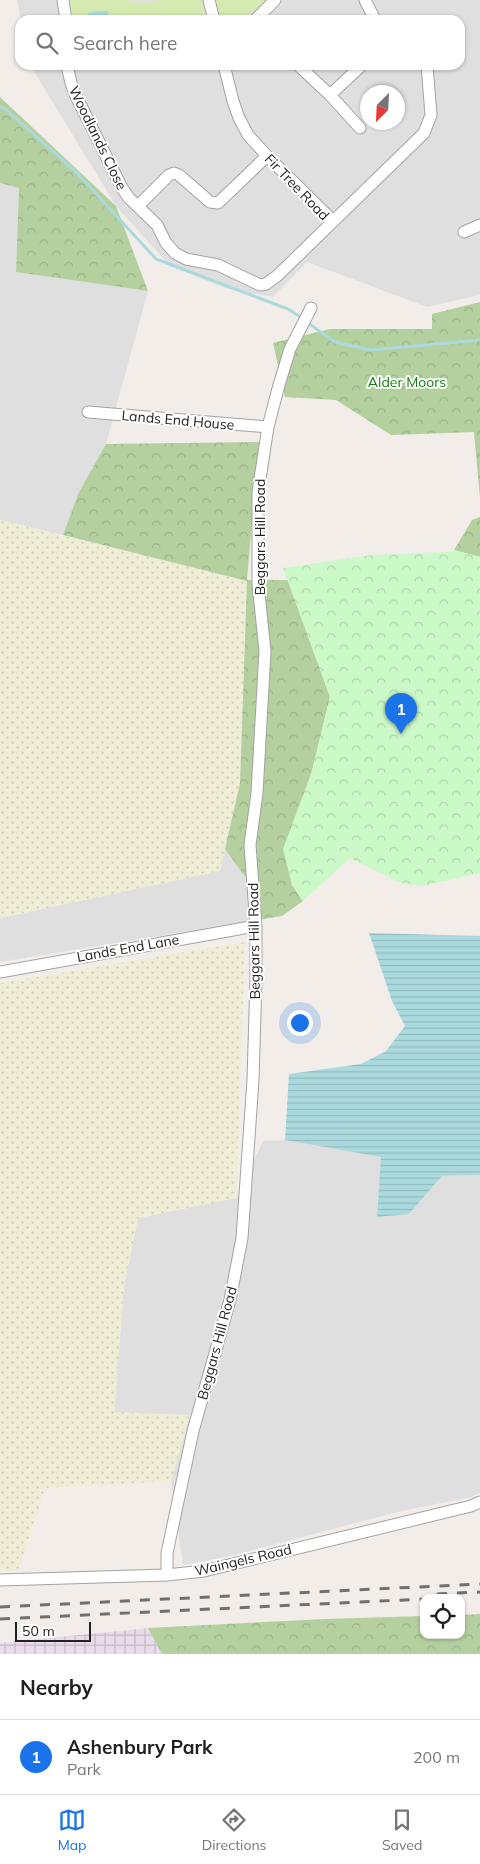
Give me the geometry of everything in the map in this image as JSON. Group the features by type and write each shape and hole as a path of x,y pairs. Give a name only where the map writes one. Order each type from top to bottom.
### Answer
{"street":[{"path":"63,0 65,15"},
{"path":"209,0 213,15"},
{"path":"260,15 275,0"},
{"path":"365,0 373,15"},
{"name":"Woodlands Close","path":"68,70 75,94 111,167 122,188 138,206"},
{"name":"Fir Tree Road","path":"138,206 157,225 166,243 175,253 186,259 218,265 260,285 266,284 277,276 333,221 267,156 244,128 225,70"},
{"path":"303,70 360,128"},
{"path":"330,96 357,70"},
{"path":"333,221 424,133 431,115 427,70"},
{"path":"138,206 169,175 174,174 179,175 210,202 218,203 267,156"},
{"path":"464,232 480,226"},
{"name":"Beggars Hill Road","path":"167,1575 167,1553 191,1440 230,1300 242,1238 253,1080 256,926 250,845 257,793 265,651 258,584 258,492 268,427 290,350 310,308"},
{"name":"Lands End House","path":"88,412 268,427"},
{"name":"Lands End Lane","path":"0,972 256,926"},
{"name":"Waingels Road","path":"0,1580 167,1575 204,1571 471,1506 480,1502"}],"shaded area":[{"path":"17,0 480,0 480,295 427,307 307,262 273,297 228,289 170,266 116,206 33,70 465,70 465,15 20,15"},
{"path":"0,183 19,187 16,272 148,291 106,444 78,494 63,535 0,520"},
{"path":"0,520 247,581 240,783 220,871 0,918"},
{"path":"225,849 246,878 250,921 0,962 0,918 220,871"},
{"path":"245,942 236,1198 138,1218 124,1286 114,1412 190,1415 171,1481 45,1488 19,1570 0,1571 0,983"},
{"path":"285,1140 382,1157 377,1216 409,1214 442,1176 480,1175 480,1493 471,1497 397,1512 235,1555 183,1565 171,1481 190,1415 114,1413 124,1286 138,1218 236,1198 263,1141"},
{"path":"148,1628 162,1654 0,1654 0,1643"}],"green space":[{"path":"70,0 124,0 144,3 162,0 202,0 205,15 72,15"},
{"path":"213,0 268,0 249,15 217,15"},
{"path":"0,97 116,206 148,291 16,272 19,188 0,183"},
{"name":"Alder Moors","path":"480,302 480,498 474,432 391,435 336,400 285,397 273,343 330,329 432,329 432,314"},
{"path":"259,442 247,580 288,580 330,697 312,771 292,885 303,901 282,916 250,921 246,878 225,849 240,783 247,581 63,535 78,494 106,444"},
{"path":"480,517 480,557 454,550 472,520"},
{"path":"454,550 480,557 480,873 422,886 401,883 350,858 303,901 292,885 283,849 312,771 330,697 283,568 372,555"},
{"path":"480,1614 480,1654 162,1654 148,1628 420,1616 420,1639 465,1639 465,1615"}],"water":[{"path":"108,11 108,15 89,15 88,13"},
{"path":"369,933 480,936 480,1175 442,1176 409,1214 377,1217 381,1157 285,1140 289,1074 361,1064 386,1051 405,1026 392,1001"}],"waterway":[{"path":"0,107 4,108 76,172 156,259 288,309 299,316"},
{"path":"308,323 335,342 371,350 480,340"}],"railway":[{"path":"0,1607 480,1584"},
{"path":"437,1594 480,1592"},
{"path":"0,1619 420,1599"}],"place":[{"name":"Ashenbury Park","path":"401,734"}]}
